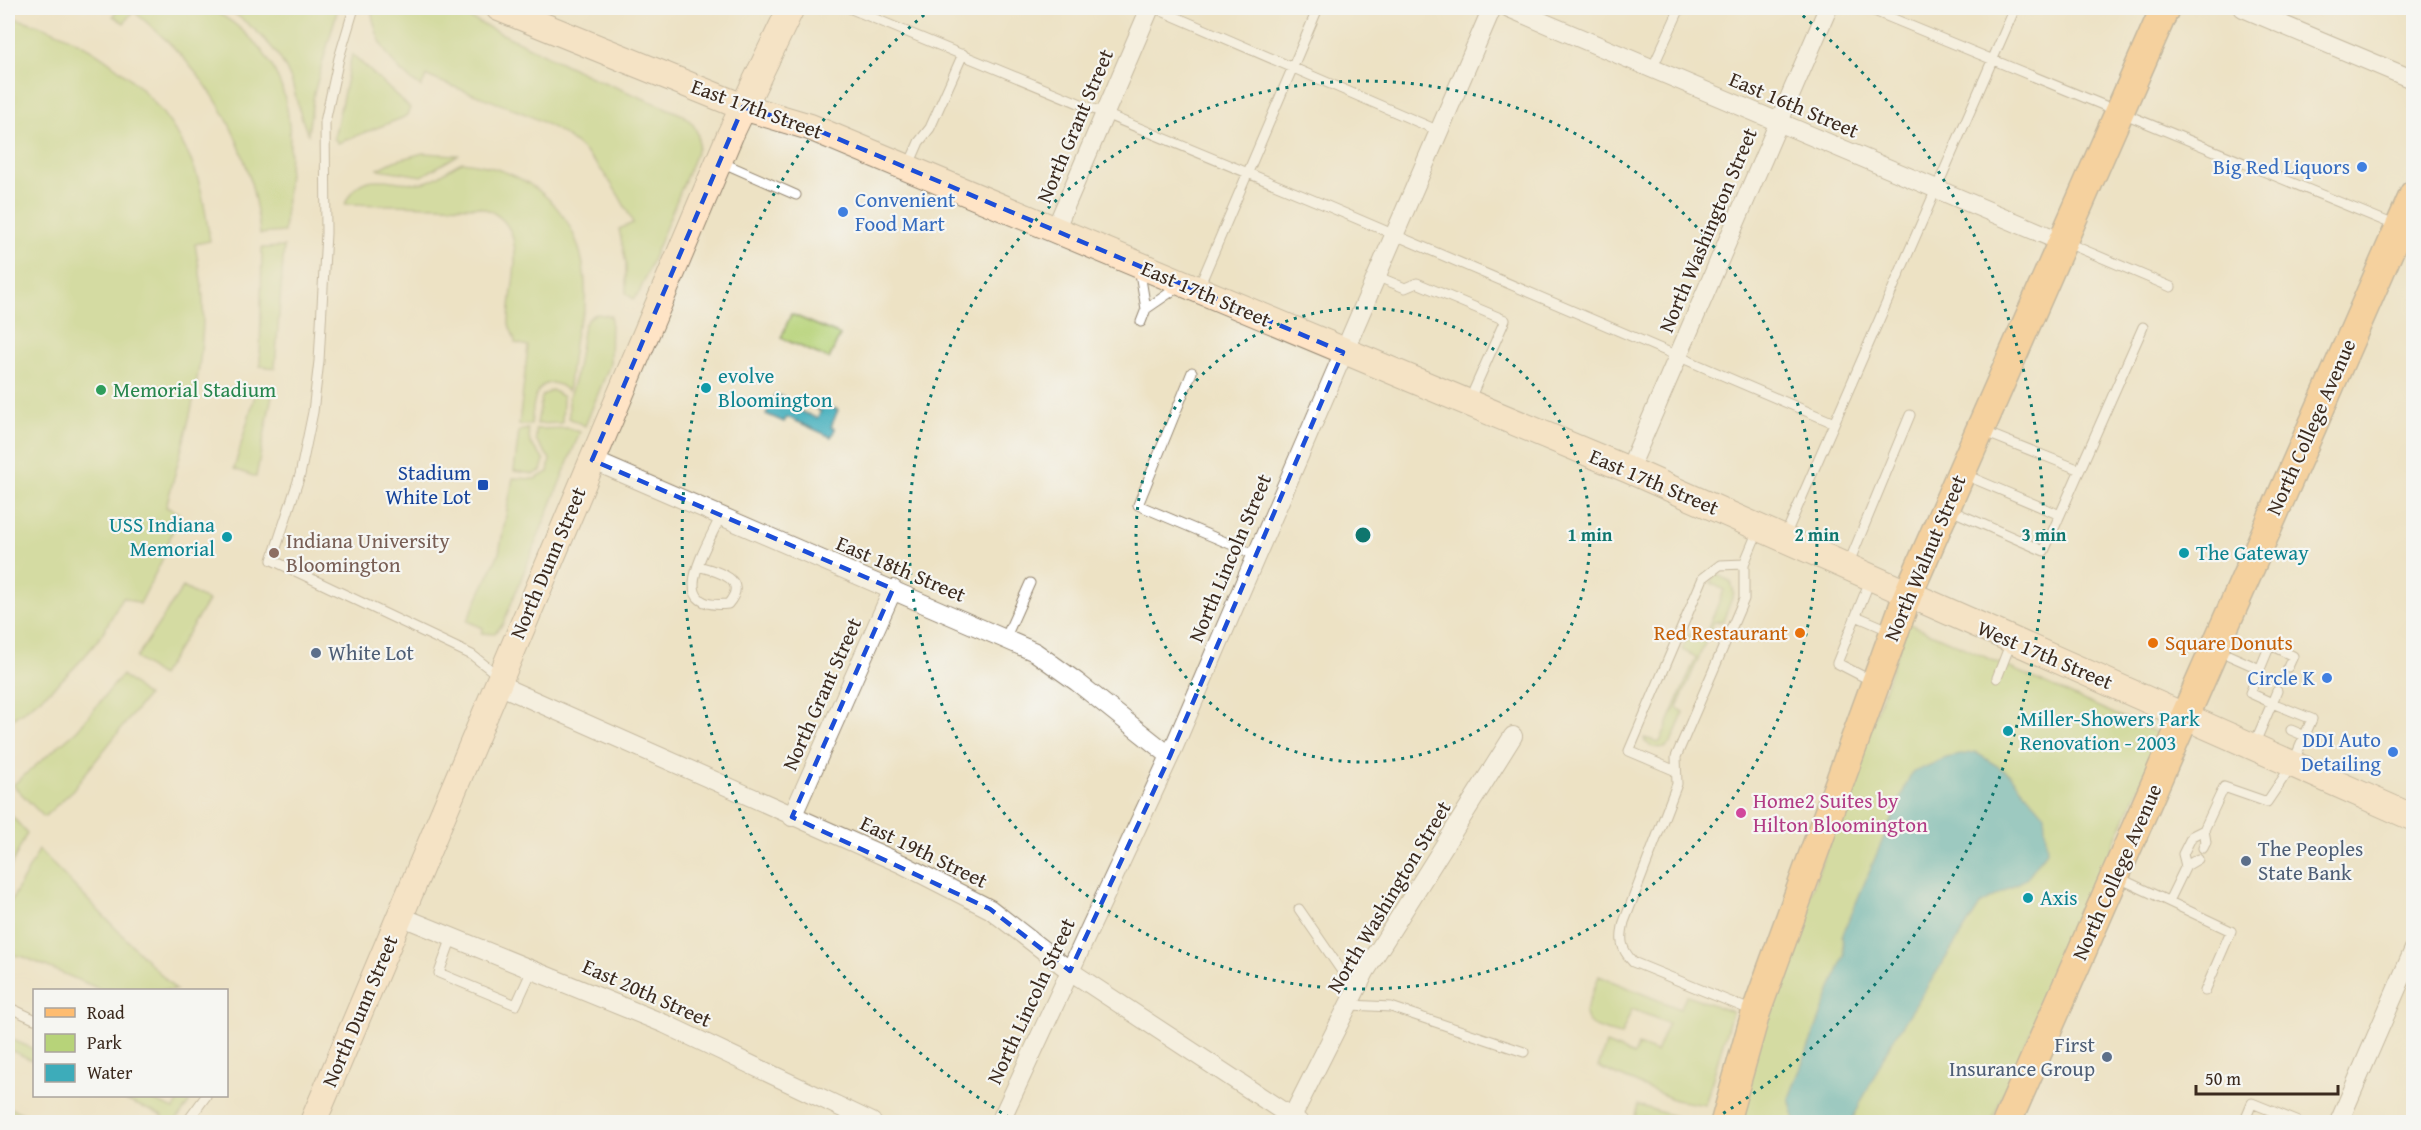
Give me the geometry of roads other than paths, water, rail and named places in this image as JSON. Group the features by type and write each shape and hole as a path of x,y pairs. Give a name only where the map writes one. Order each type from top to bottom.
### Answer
{"main road":[{"name":"East 17th Street","path":"499,8 742,107 810,127 908,167 1343,352 1629,470 1908,594"},
{"name":"North Dunn Street","path":"313,1122 592,460 634,352 742,107 791,8"},
{"name":"North Walnut Street","path":"1725,1122 1755,1012 1908,594 2165,8"},
{"name":"North College Avenue","path":"2007,1122 2214,649 2406,230 2414,194"},
{"name":"West 17th Street","path":"1908,594 2414,818"}],"street":[{"name":"North Grant Street","path":"1055,230 1150,8"},
{"name":"North Lincoln Street","path":"1000,1122 1170,756 1492,8"},
{"name":"East 16th Street","path":"1509,8 2062,242"},
{"name":"North Washington Street","path":"1629,470 1828,8"},
{"path":"2243,8 2414,80"},
{"name":"East 18th Street","path":"592,460 1035,652 1077,682 1170,756"},
{"name":"North Grant Street","path":"792,817 893,589"},
{"name":"East 19th Street","path":"500,677 510,690 902,864 990,909 1070,971 1296,1120"},
{"name":"North Washington Street","path":"1296,1120 1365,972 1513,736"},
{"name":"East 20th Street","path":"400,916 533,968 665,1024 872,1122"},
{"path":"2339,1122 2414,950"}],"lane":[{"path":"354,8 339,58 325,123 326,233 319,361 313,412 300,475 272,560 472,655 500,677"},
{"path":"849,8 1394,235 1834,423"},
{"path":"1155,8 1439,131"},
{"path":"1146,309 1190,287 1247,174 1318,8"},
{"path":"1652,69 1680,8"},
{"path":"1867,8 2406,230"},
{"path":"1784,538 2015,8"},
{"path":"908,167 920,142 930,128 963,54"},
{"path":"719,161 796,195"},
{"path":"2062,242 2171,287"},
{"path":"1138,265 1146,309 1141,322"},
{"path":"1376,276 1405,288 1418,284 1505,320 1468,404"},
{"path":"1945,508 2044,551 2143,327"},
{"path":"1192,372 1138,506 1256,555"},
{"path":"1847,567 1910,415"},
{"path":"1980,430 2080,471"},
{"path":"1960,473 2060,515"},
{"path":"698,566 720,572 730,579 735,586 735,591 728,604 704,602 696,596 692,587 698,566 721,515"},
{"path":"1755,1012 1633,962 1624,952 1620,940 1624,922 1677,784 1676,757 1744,599 1744,564 1759,528"},
{"path":"1676,771 1629,751 1703,578 1720,565 1744,564"},
{"path":"1871,577 1837,663 1874,682"},
{"path":"1005,639 1030,583"},
{"path":"1856,615 1894,632"},
{"path":"1997,678 2012,640"},
{"path":"2203,848 2206,842 2204,830 2224,787 2267,802 2292,765 2312,719 2250,693 2270,645 2293,656 2288,667"},
{"path":"2214,649 2260,669"},
{"path":"2253,747 2277,691"},
{"path":"2291,730 2305,736"},
{"path":"2186,866 2183,854 2192,836 2204,830"},
{"path":"2169,901 2186,866 2198,859"},
{"path":"2115,876 2231,931 2205,992"},
{"path":"1299,909 1353,998 1391,1007 1524,1052"},
{"path":"452,937 439,974 516,1005 533,968"},
{"path":"8,1007 33,1019"},
{"path":"187,1122 205,1097"},
{"path":"2244,1122 2252,1102 2299,1122"}],"water":[{"path":"775,394 800,405 798,410 817,418 821,411 817,410 820,403 838,410 831,427 835,429 831,437 787,417 784,422 766,414"},
{"path":"1975,752 2010,774 2044,814 2047,851 2026,879 1980,905 1891,1043 1851,1122 1795,1122 1789,1098 1844,955 1842,936 1911,773 1946,758"}],"place":[{"name":"Big Red Liquors","path":"2362,167"},
{"name":"Convenient Food Mart","path":"843,212"},
{"name":"evolve Bloomington","path":"706,388"},
{"name":"Memorial Stadium","path":"101,390"},
{"name":"Stadium White Lot","path":"483,485"},
{"name":"USS Indiana Memorial","path":"227,537"},
{"name":"Indiana University Bloomington","path":"274,553"},
{"name":"The Gateway","path":"2184,553"},
{"name":"Red Restaurant","path":"1800,633"},
{"name":"Square Donuts","path":"2153,643"},
{"name":"White Lot","path":"316,653"},
{"name":"Circle K","path":"2327,678"},
{"name":"Miller-Showers Park Renovation - 2003","path":"2008,731"},
{"name":"DDI Auto Detailing","path":"2393,752"},
{"name":"Home2 Suites by Hilton Bloomington","path":"1741,813"},
{"name":"The Peoples State Bank","path":"2246,861"},
{"name":"Axis","path":"2028,898"},
{"name":"First Insurance Group","path":"2107,1057"}]}
